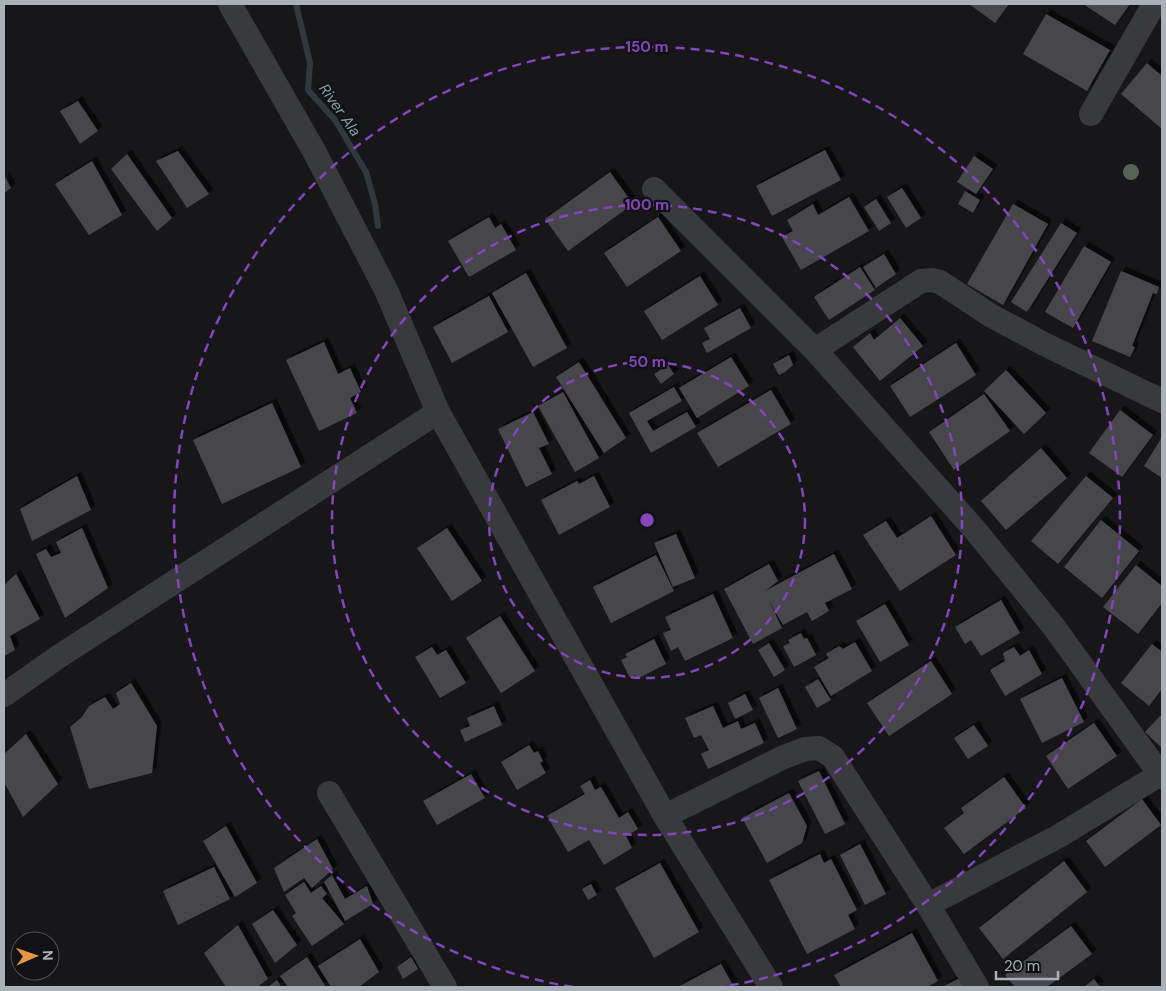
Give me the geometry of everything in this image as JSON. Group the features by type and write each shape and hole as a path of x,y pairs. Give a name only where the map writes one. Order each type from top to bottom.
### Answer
{"street":[{"path":"230,4 314,151 381,282 438,412 665,816 771,987"},
{"path":"1091,114 1154,4"},
{"path":"654,189 815,350 974,530 1054,627 1161,776 1058,836 928,905"},
{"path":"815,350 921,281 932,280 940,282 990,315 1044,344 1162,401"},
{"path":"4,695 58,657 438,412"},
{"path":"665,816 784,757 805,749 820,748 833,757 978,987"},
{"path":"329,793 445,987"}],"building":[{"path":"969,4 1009,4 995,23"},
{"path":"1083,4 1130,4 1115,25"},
{"path":"1046,14 1110,50 1087,91 1023,54"},
{"path":"1147,63 1162,76 1162,129 1121,94"},
{"path":"78,101 98,131 80,144 60,111"},
{"path":"825,150 841,180 772,216 756,186"},
{"path":"178,151 209,194 187,208 156,161"},
{"path":"127,154 172,218 157,231 111,169"},
{"path":"974,156 993,169 976,194 957,182"},
{"path":"92,161 122,215 89,235 55,184"},
{"path":"610,172 633,204 568,251 545,219"},
{"path":"4,175 11,188 4,193"},
{"path":"902,188 921,218 906,228 887,197"},
{"path":"965,191 980,200 973,213 958,204"},
{"path":"849,197 869,231 801,270 782,237 793,231 787,220 813,204 818,215"},
{"path":"876,199 891,223 879,231 864,207"},
{"path":"1013,204 1048,224 1003,305 967,284"},
{"path":"489,217 495,228 501,224 516,250 469,277 448,241"},
{"path":"658,217 681,251 627,287 604,253"},
{"path":"1061,223 1077,233 1027,312 1011,302"},
{"path":"1084,246 1111,262 1073,328 1045,312"},
{"path":"884,254 896,274 876,288 863,267"},
{"path":"860,267 875,290 829,320 814,297"},
{"path":"1121,271 1159,287 1157,294 1153,293 1132,346 1135,347 1130,357 1092,341"},
{"path":"526,273 567,348 533,367 492,293"},
{"path":"700,276 718,305 662,340 644,311"},
{"path":"489,296 508,332 452,363 433,327"},
{"path":"740,308 751,328 707,353 702,343 710,339 704,328"},
{"path":"900,318 923,346 880,381 853,347 870,333 874,340"},
{"path":"324,342 338,374 350,368 361,392 350,398 357,413 319,431 286,360"},
{"path":"956,343 976,375 910,417 890,386"},
{"path":"789,355 793,365 779,375 773,364"},
{"path":"731,357 749,386 697,418 679,388"},
{"path":"579,362 626,438 604,453 556,377"},
{"path":"668,365 674,374 661,384 654,374"},
{"path":"1006,370 1046,413 1024,434 984,391"},
{"path":"674,387 682,401 647,421 653,431 687,412 696,427 651,453 629,413"},
{"path":"771,390 791,424 718,467 697,433"},
{"path":"563,392 599,458 575,472 538,406"},
{"path":"984,394 1010,431 954,470 929,432"},
{"path":"272,403 301,467 222,504 193,440"},
{"path":"1120,410 1153,435 1122,477 1089,453"},
{"path":"533,412 549,444 539,448 552,474 526,487 498,429"},
{"path":"1162,437 1162,478 1144,466"},
{"path":"1041,448 1067,478 1006,530 981,501"},
{"path":"77,476 91,510 32,541 20,509"},
{"path":"594,476 610,507 559,535 541,500 577,481 579,484"},
{"path":"1086,476 1113,498 1058,564 1031,541"},
{"path":"931,516 956,555 900,591 863,535 886,521 897,538"},
{"path":"1101,520 1139,551 1102,598 1064,567"},
{"path":"82,528 108,588 65,618 36,554 46,549 51,557 61,553 56,542"},
{"path":"447,528 482,581 452,601 417,548"},
{"path":"676,534 695,578 673,587 654,543"},
{"path":"834,554 852,589 825,603 829,611 812,621 807,612 783,625 769,601 782,628 753,644 724,589 769,564 778,581 765,591"},
{"path":"656,555 674,591 611,623 593,587"},
{"path":"1136,565 1162,586 1162,603 1138,634 1103,607"},
{"path":"16,574 40,619 10,636 15,650 4,656 4,585"},
{"path":"713,594 733,638 685,661 678,647 671,651 663,633 671,630 665,617"},
{"path":"1001,600 1020,633 981,656 971,640 965,644 955,627"},
{"path":"885,604 909,645 880,662 856,621"},
{"path":"500,616 535,671 501,693 466,638"},
{"path":"801,633 804,639 807,638 816,655 794,667 783,646 790,643 788,640"},
{"path":"654,639 666,664 637,679 635,675 630,678 621,660 627,657 625,654"},
{"path":"855,642 872,671 831,696 814,667 829,658 826,654 839,646 843,649"},
{"path":"769,643 785,670 774,677 758,650"},
{"path":"1152,644 1162,652 1162,689 1149,706 1121,683"},
{"path":"432,647 437,655 446,650 466,683 440,698 415,657"},
{"path":"1014,647 1020,656 1029,650 1042,674 1005,696 990,670 1005,661 1003,653"},
{"path":"931,661 952,694 889,736 867,703"},
{"path":"1062,678 1084,722 1042,743 1020,699"},
{"path":"818,679 831,700 817,708 805,687"},
{"path":"131,683 157,726 152,773 89,789 70,727 82,717 89,706 105,697 113,709 120,704 116,693"},
{"path":"778,688 797,729 778,738 759,698"},
{"path":"745,694 753,710 735,719 728,703"},
{"path":"494,706 502,725 465,742 460,730 470,726 467,718"},
{"path":"713,706 723,728 738,721 741,729 755,723 764,743 708,769 701,754 709,750 701,735 694,738 685,718"},
{"path":"1162,714 1162,748 1145,732"},
{"path":"1094,723 1117,756 1068,789 1046,756"},
{"path":"974,725 988,746 968,759 954,738"},
{"path":"26,734 58,784 23,817 4,782 4,754"},
{"path":"529,745 534,753 538,751 543,761 540,763 546,773 517,790 501,762"},
{"path":"819,771 845,824 825,834 798,781"},
{"path":"471,774 485,798 437,825 423,801"},
{"path":"1004,777 1026,808 964,854 944,828 964,813 961,808"},
{"path":"590,780 595,790 601,787 619,818 628,812 638,829 626,836 632,848 604,865 589,840 568,852 547,816 585,794 580,786"},
{"path":"789,793 807,826 802,843 767,863 742,818"},
{"path":"1142,799 1161,825 1105,867 1086,841"},
{"path":"226,826 257,883 235,897 203,841"},
{"path":"317,839 333,869 312,888 304,878 284,892 274,868"},
{"path":"860,844 886,894 865,905 840,855"},
{"path":"820,854 824,863 831,859 857,910 848,915 855,929 807,954 769,880"},
{"path":"1064,861 1087,892 1003,959 979,928"},
{"path":"660,863 699,932 654,958 615,888"},
{"path":"214,867 230,899 178,925 163,891"},
{"path":"332,875 345,899 367,886 373,904 345,921 324,882"},
{"path":"304,882 311,893 321,886 327,894 322,898 344,924 312,946 292,916 296,913 285,895"},
{"path":"591,884 597,895 588,900 582,889"},
{"path":"273,910 297,945 275,963 252,924"},
{"path":"238,925 268,979 257,987 226,987 204,953"},
{"path":"1071,926 1092,954 1047,987 1015,987 1005,975"},
{"path":"912,933 938,981 927,987 841,987 834,975"},
{"path":"360,939 379,972 359,987 331,987 318,966"},
{"path":"307,957 326,987 288,987 280,976"},
{"path":"411,957 418,969 403,979 397,967"},
{"path":"721,964 734,987 678,987"},
{"path":"960,978 965,987 944,987 944,986"},
{"path":"1094,979 1100,987 1084,987"},
{"path":"277,980 281,987 268,987"}],"waterway":[{"name":"River Ala","path":"296,4 310,63 308,90 335,120 366,172 375,204 378,226"}]}
